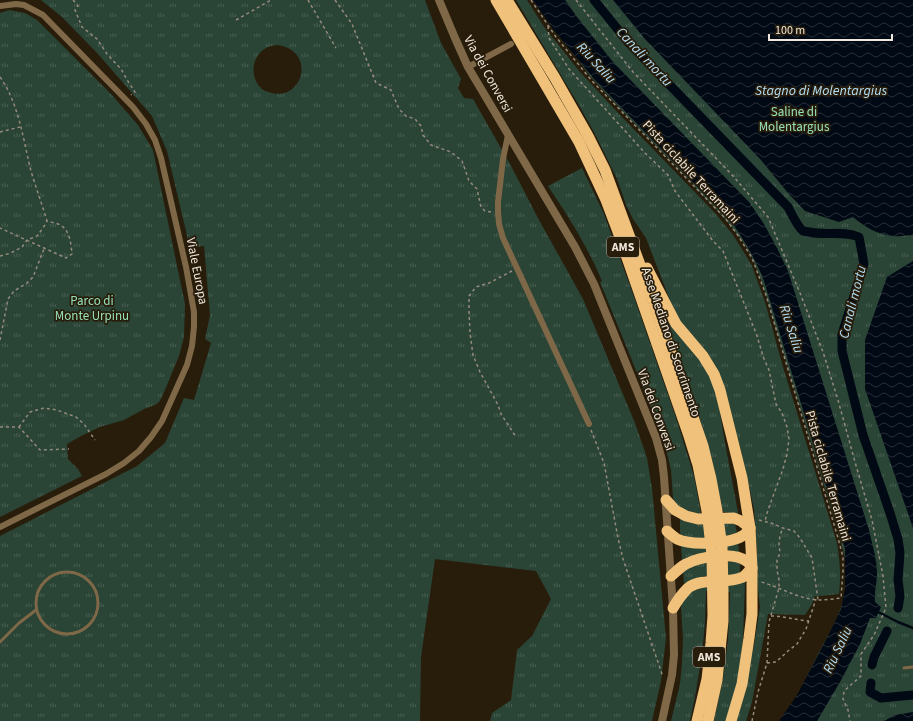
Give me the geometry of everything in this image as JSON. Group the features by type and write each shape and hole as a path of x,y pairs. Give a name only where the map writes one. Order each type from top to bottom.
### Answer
{"highway":[{"name":"Asse Mediano di Scorrimento","path":"496,0 579,142 606,200 689,436 712,511"},
{"name":"Asse Mediano di Scorrimento","path":"507,0 588,136 605,170 640,264 703,446 712,479 712,555 723,621 717,680 708,721"},
{"path":"640,264 648,268 676,324 703,356 714,374 720,390 742,478 750,524 752,614 742,684 731,721"},
{"path":"666,500 675,510 686,516 698,519 734,518 750,524"},
{"path":"667,531 678,539 703,544 731,541 745,535 750,524"},
{"path":"671,576 686,564 701,559 725,556 736,556 747,561 752,568"},
{"path":"673,608 680,596 689,587 698,583 732,580 744,576 752,568"},
{"name":"Asse Mediano di Scorrimento","path":"697,721 707,679 718,591"}],"street":[{"name":"Via dei Conversi","path":"439,0 454,38 468,67 575,247 594,284 656,438 662,460 666,500 673,608 674,655 672,675 662,721"},
{"name":"Viale Europa","path":"0,6 16,4 24,5 43,15 133,106 146,124 155,140 161,158 186,267 194,312 192,346 187,365 162,421 140,451 106,474 0,526"},
{"path":"468,67 511,44"},
{"path":"508,135 503,159 498,212 499,224 503,238 589,424"}],"lane":[{"path":"64,572 85,578 97,595 98,605 96,615 91,623 83,630 74,634 55,632 46,627 36,610 36,599 39,589 45,581 54,575 64,572"},
{"path":"0,642 19,623 36,610"},
{"path":"904,668 913,667"}],"path":[{"path":"73,0 78,6 74,10 82,26 97,39 107,54 121,69 135,92 124,98"},
{"path":"236,20 270,0"},
{"path":"308,0 336,48"},
{"path":"335,0 352,24 376,83 391,90 399,109 406,116 415,119 421,126 423,135 431,145 451,152 462,161 468,175 469,182 477,189 481,207 485,212 498,212"},
{"name":"Pista ciclabile Terramaini","path":"530,0 556,37 592,81 725,218 752,258 768,302 838,538 842,557 843,571 841,598 817,600 797,595 779,588"},
{"path":"576,0 633,72 734,178 768,217 800,293 825,359 838,400 872,520 883,576 886,608 874,635 861,654 861,676 844,691 843,700 848,710 850,721"},
{"path":"548,26 549,38 569,69 645,153 668,175 674,191 723,252 756,333 769,370 776,404 782,413 789,439 787,454 765,521"},
{"path":"0,77 14,103 32,172 47,221 44,228 37,236 27,240 22,247 11,253 0,256"},
{"path":"0,132 20,127"},
{"path":"0,228 66,258 72,254 68,233 61,226 47,221"},
{"path":"0,340 8,299 14,291 27,283 33,277 45,249"},
{"path":"516,437 501,414 473,355 468,296 476,287 489,283 517,268"},
{"path":"18,427 30,412 44,408 57,410 76,417 84,424 95,440"},
{"path":"589,424 604,463 623,559 663,676"},
{"path":"0,427 18,427 40,450 69,449"},
{"path":"750,524 760,520 794,531 812,558 817,600 806,629 797,644 776,662 767,663"},
{"path":"752,721 758,692 767,663 769,622 779,588 777,560 780,553 780,535 784,528"},
{"path":"771,616 809,621"}],"green space":[{"path":"41,0 425,0 441,43 461,79 458,88 464,98 473,99 583,299 635,423 647,458 652,488 666,638 661,681 652,721 490,721 492,713 511,700 517,650 532,636 551,599 536,571 435,559 421,657 420,721 0,721 0,536 137,466 165,443 184,398 194,400 211,343 205,339 210,315 204,246 190,248 167,151 152,116 98,54 62,17","holes":["277,45 290,49 297,56 301,64 301,74 298,83 291,90 283,93 272,93 263,90 256,81 253,70 259,54 268,47"]},
{"path":"516,0 527,0 544,27 580,72 716,214 733,235 752,266 765,302 783,367 837,543 840,581 839,594 815,596 805,615 768,614 752,702 746,721 735,721 743,695 754,645 760,607 757,580 754,509 741,451 724,392 684,329 673,308 646,238 627,207 617,179 595,134"},
{"name":"Saline di Molentargius","path":"536,0 913,0 913,721 783,721 797,697 838,615 846,588 847,573 845,558 837,528 763,285 749,251 732,228 693,183 589,75"},
{"name":"Parco di Monte Urpinu","path":"9,10 25,13 37,20 111,94 138,125 153,150 185,304 184,337 179,356 159,402 124,420 100,427 67,444 68,459 78,469 82,476 0,517 0,13"},
{"path":"582,168 604,214 676,418 694,476 701,514 694,514 681,508 675,503 673,498 671,470 664,439 600,282 602,281 584,244 548,186"},
{"path":"668,317 698,357 712,380 719,407 738,512 737,514 723,512 712,460 697,409 666,318"},
{"path":"680,517 734,520 737,533 736,535 702,539 682,536 680,533"},
{"path":"738,542 738,553 682,560 681,544"},
{"path":"740,561 740,572 737,574 728,576 702,577 684,584 683,571 698,563"},
{"path":"744,580 743,639 739,676 727,721 714,721 723,678 728,641 730,592 706,591 702,654 690,721 671,721 680,684 682,663 682,600 691,589"}],"water":[{"name":"Riu Saliu","path":"533,0 565,0 613,62 749,202 764,224 788,271 869,530 877,568 875,602 881,607 876,618 870,618 860,644 817,721 779,721 797,695 841,609 845,589 845,549 764,281 750,251 733,224 594,79 553,29"},
{"name":"Stagno di Molentargius","path":"613,0 913,0 913,235 899,236 883,234 872,230 853,217 839,222 805,211 761,160 645,39"},
{"path":"913,261 913,528 865,389 865,340 887,277"},
{"path":"913,712 913,721 884,721 895,715"}],"waterway":[{"name":"Canali mortu","path":"594,0 628,42 788,207 803,231 847,234 859,237 864,264 842,334 842,351 863,435 898,539 900,553 898,580 900,596 898,608"},
{"name":"Canali mortu","path":"876,611 913,628"},
{"name":"Canali mortu","path":"872,665 874,657 887,631"},
{"name":"Canali mortu","path":"871,683 870,692 881,698 913,695"}]}
